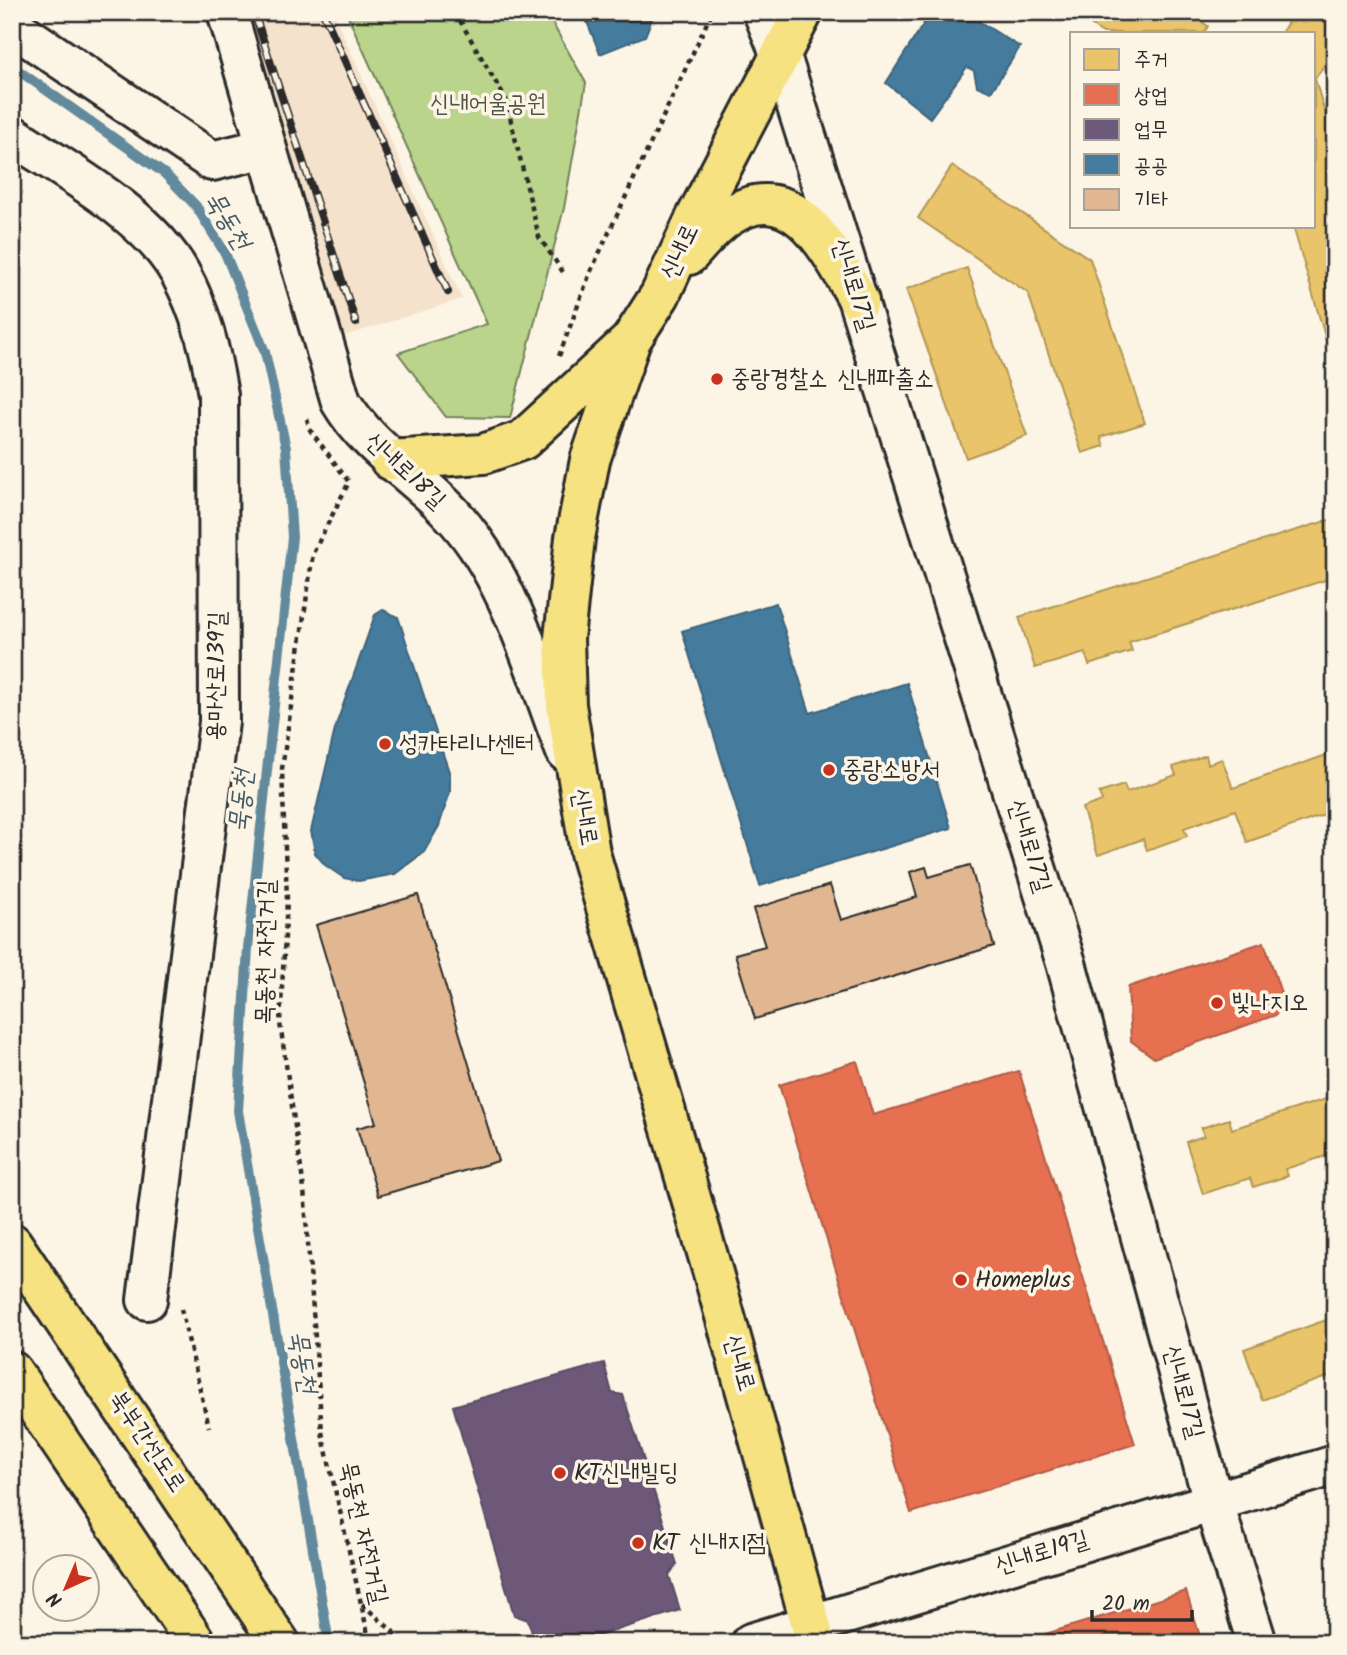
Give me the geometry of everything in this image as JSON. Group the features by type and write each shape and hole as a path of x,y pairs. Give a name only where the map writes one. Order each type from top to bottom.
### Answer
{"main road":[{"name":"신내로","path":"803,12 745,120 660,295 631,341 590,460 570,579 564,638 566,705 590,853 713,1273 813,1633"},
{"path":"670,274 729,216 758,205 779,206 797,214 814,230 859,301"},
{"path":"390,460 483,454 523,440 631,341"},
{"name":"북부간선도로","path":"12,1243 281,1643"},
{"path":"12,1371 196,1643"}],"street":[{"name":"신내로18길","path":"227,12 333,383 349,416 390,460 462,524 485,557 500,585 578,780"},
{"name":"신내로17길","path":"764,12 781,56 859,301 1066,963 1213,1501 1256,1643"},
{"path":"12,26 212,161 266,148"},
{"name":"용마산로139길","path":"12,135 132,218 159,244 180,272 199,315 209,343 218,395 219,722 165,1305"},
{"name":"신내로19길","path":"751,1643 813,1633 1213,1501 1335,1465"}],"path":[{"path":"455,12 506,100 539,237 565,275"},
{"path":"556,363 590,273 712,12"},
{"name":"목동천 자전거길","path":"322,1432 304,1189 280,1023 287,900 282,769 313,553 349,482"},
{"path":"165,1305 193,1367 209,1427"},
{"name":"묵동천 자전거길","path":"322,1432 370,1643"},
{"path":"362,1604 406,1643"}],"shaded area":[{"path":"233,12 333,12 462,299 345,336 287,185"}],"green space":[{"name":"신내어울공원","path":"346,12 546,12 586,83 564,208 510,418 446,417 398,353 487,324"}],"building: 주거":[{"path":"1070,12 1186,12 1208,26 1205,32 1101,32"},
{"path":"1295,12 1335,12 1335,49 1316,78 1316,32 1282,32"},
{"path":"1316,82 1335,147 1335,355 1331,357 1294,228 1316,228"},
{"path":"952,166 1090,259 1145,423 1101,437 1104,446 1082,453 1028,293 918,218"},
{"path":"967,268 1027,436 966,458 906,289"},
{"path":"1335,518 1335,577 1129,642 1132,651 1089,665 1085,653 1035,668 1019,617"},
{"path":"1335,752 1335,811 1247,842 1235,810 1184,828 1187,836 1147,850 1143,839 1098,855 1082,808 1102,801 1099,793 1124,785 1127,792 1176,775 1173,767 1206,755 1208,764 1222,759 1233,788"},
{"path":"1335,1096 1335,1153 1285,1169 1288,1176 1253,1187 1250,1178 1203,1194 1186,1142 1204,1136 1201,1128 1229,1119 1232,1129"},
{"path":"1335,1317 1335,1374 1262,1400 1244,1349"}],"building: 상업":[{"path":"1264,942 1283,999 1276,1015 1154,1058 1131,1041 1128,987"},
{"name":"Homeplus","path":"857,1061 873,1115 1019,1071 1135,1444 911,1513 779,1085"},
{"path":"1186,1591 1202,1643 1016,1643"}],"building: 업무":[{"name":"KT신내빌딩","path":"604,1363 612,1393 623,1395 677,1564 669,1575 680,1610 576,1643 535,1643 528,1620 514,1615 453,1406"}],"building: 공공":[{"path":"583,12 655,12 645,36 600,54"},
{"path":"931,12 964,12 1020,47 991,92 977,86 974,71 967,67 930,118 886,83"},
{"name":"중랑소방서","path":"776,603 810,713 907,683 951,828 760,886 682,631"},
{"name":"성카타리나센터","path":"383,610 398,617 450,775 450,792 439,826 424,852 395,874 359,881 344,878 325,865 315,853 311,831 336,725 375,615"}],"building: 기타":[{"path":"970,865 994,946 755,1019 735,954 765,946 753,909 830,885 841,920 917,897 910,872 926,867 929,877"},
{"path":"418,895 498,1161 378,1196 357,1128 376,1123 316,925"}],"waterway":[{"name":"묵동천","path":"12,66 165,174 196,206 225,253 265,352 286,448 292,537 248,948 238,1111 329,1643"}],"railway":[{"path":"254,12 356,323"},
{"path":"323,12 448,292"}],"place":[{"name":"중랑경찰소 신내파출소","path":"717,379"},
{"name":"성카타리나센터","path":"385,744"},
{"name":"중랑소방서","path":"829,770"},
{"name":"빛나지오","path":"1217,1003"},
{"name":"Homeplus","path":"961,1280"},
{"name":"KT신내빌딩","path":"560,1473"},
{"name":"KT 신내지점","path":"638,1543"}]}
